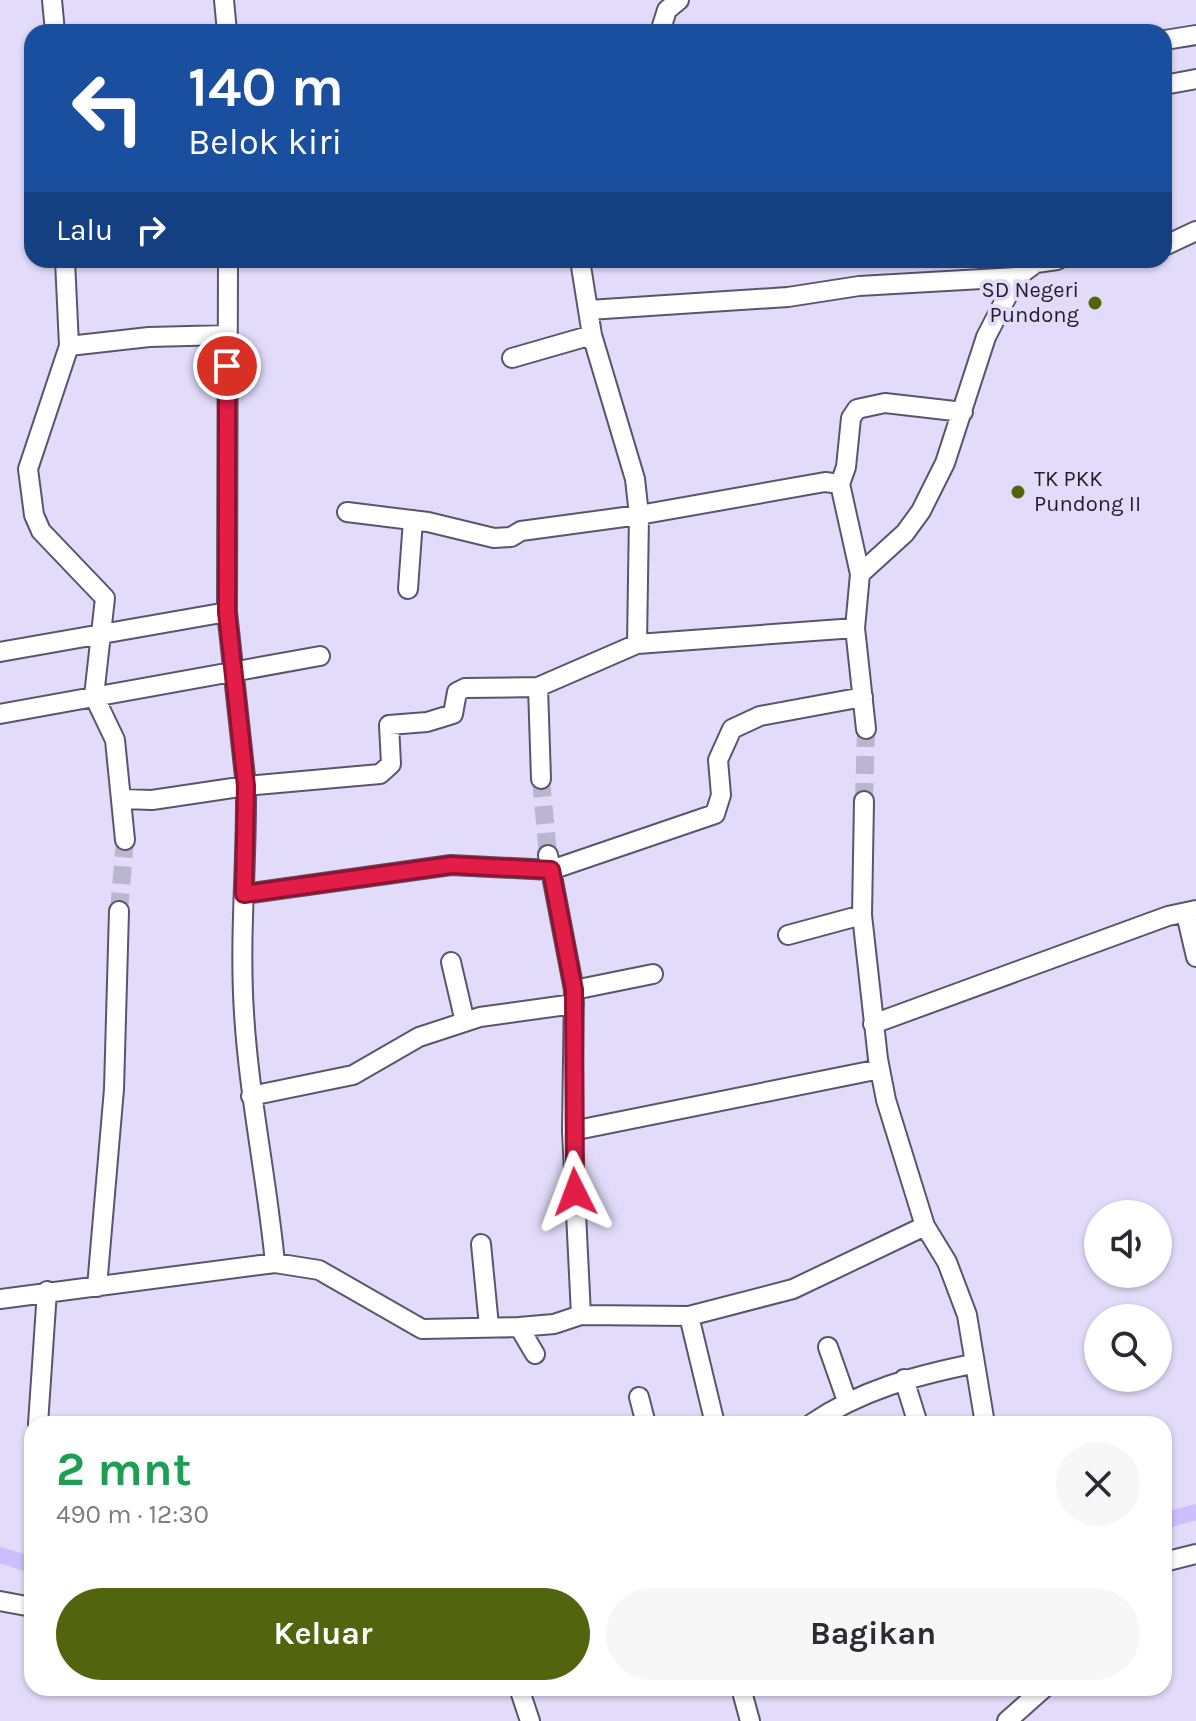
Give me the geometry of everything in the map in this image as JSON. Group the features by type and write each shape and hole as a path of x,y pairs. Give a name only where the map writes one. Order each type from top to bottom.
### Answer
{"street":[{"path":"52,0 54,24"},
{"path":"224,0 226,24"},
{"path":"663,24 667,10 679,0"},
{"path":"1172,39 1196,35"},
{"path":"1172,84 1196,79"},
{"path":"1172,242 1196,231"},
{"path":"65,268 69,346 28,469 37,523 103,594 102,633 94,696 115,740 125,840"},
{"path":"228,268 227,612 246,786 243,996 251,1096 267,1180 275,1263"},
{"path":"581,268 592,335 624,436 639,515 637,644"},
{"path":"860,574 905,533 921,511 945,463 986,337 1017,277 1027,268"},
{"path":"589,310 788,297 859,286 1017,277"},
{"path":"69,346 149,337 227,335"},
{"path":"512,358 592,335"},
{"path":"866,729 855,628 860,574 840,484 846,467 851,418 857,409 885,403 963,412"},
{"path":"347,512 413,520 494,538 825,482 840,484"},
{"path":"408,589 413,520"},
{"path":"0,652 227,612"},
{"path":"123,799 152,800 246,786 380,774 391,764 389,725 445,719 453,714 457,692 465,688 538,687 637,644 855,628"},
{"path":"0,714 235,674 320,656"},
{"path":"538,687 541,779"},
{"path":"244,894 451,865 550,862 715,814 721,795 718,760 732,729 774,713 863,697"},
{"path":"864,801 862,915 880,1069 925,1226 947,1262 967,1315 972,1364 983,1416"},
{"path":"550,862 574,997 572,1131 581,1315"},
{"path":"97,1287 114,1089 119,911"},
{"path":"873,1024 1168,916 1191,912 1196,957"},
{"path":"788,935 862,915"},
{"path":"451,962 465,1022"},
{"path":"251,1096 353,1075 401,1046 465,1022 574,997 653,974"},
{"path":"572,1131 880,1069"},
{"path":"0,1299 275,1263 319,1270 422,1329 554,1324 581,1315 689,1316 793,1289 925,1226"},
{"path":"481,1244 489,1326"},
{"path":"39,1416 47,1291"},
{"path":"689,1316 713,1416"},
{"path":"519,1327 535,1354"},
{"path":"828,1347 847,1401"},
{"path":"824,1416 847,1401 904,1379 972,1364"},
{"path":"904,1379 916,1416"},
{"path":"639,1397 644,1416"},
{"path":"1172,1560 1196,1554"},
{"path":"0,1601 24,1606"},
{"path":"522,1696 530,1721"},
{"path":"743,1696 750,1721"},
{"path":"1007,1721 1035,1696"}],"waterway":[{"path":"1172,1519 1196,1512"},
{"path":"0,1555 24,1562"}],"tunnel":[{"path":"864,801 866,729"},
{"path":"541,779 548,855"},
{"path":"119,911 125,840"}],"place":[{"name":"SD Negeri Pundong","path":"1095,303"},
{"name":"TK PKK Pundong II","path":"1018,492"}],"route":[{"path":"227,366 227,612 246,786 244,894 451,865 551,870 574,990 572,1131 575,1192"}]}
